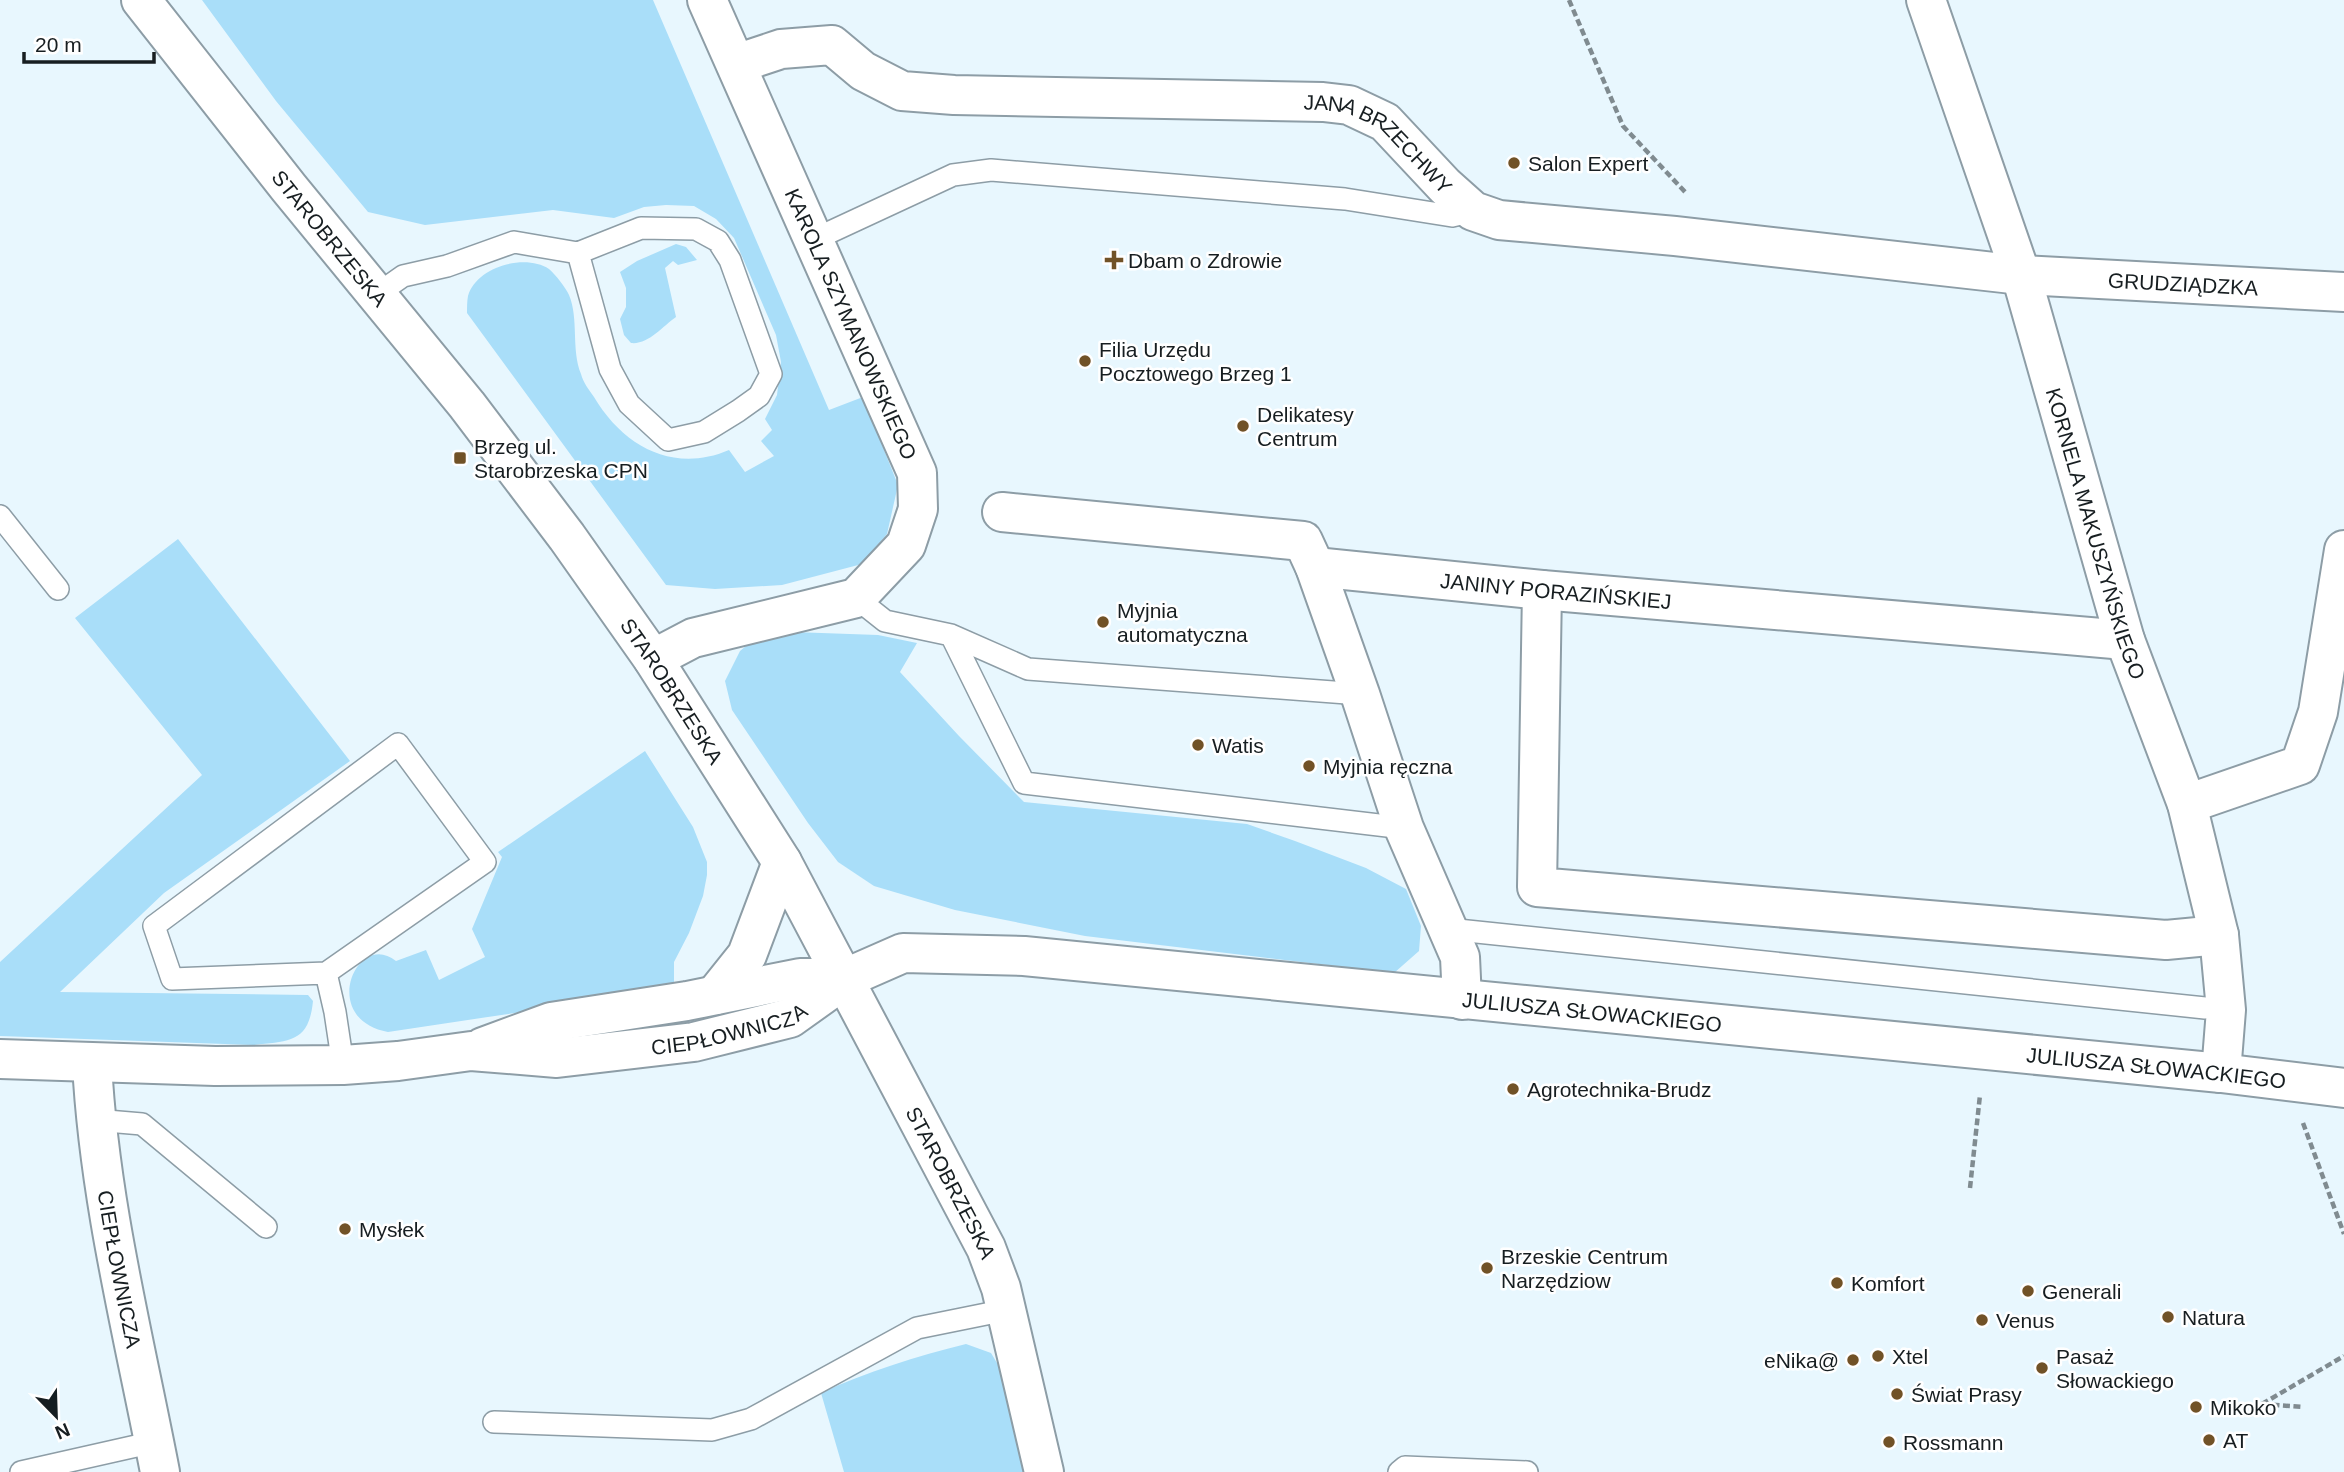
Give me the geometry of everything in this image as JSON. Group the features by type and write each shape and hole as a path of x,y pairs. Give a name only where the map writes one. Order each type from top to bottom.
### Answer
{"street":[{"name":"STAROBRZESKA","path":"141,0 467,405 567,537 653,659 782,862 846,978 986,1248 1006,1310 1044,1472"},
{"name":"KAROLA SZYMANOWSKIEGO","path":"707,0 917,473 918,509 906,545 856,598"},
{"name":"KORNELA MAKUSZYŃSKIEGO","path":"1926,0 2021,275 2125,640 2187,804 2219,935 2226,1010 2221,1073"},
{"name":"JANA BRZECHWY","path":"736,64 781,49 832,45 863,71 902,91 954,95 1282,101 1349,105 1385,122 1473,211 1499,220 2021,275"},
{"name":"GRUDZIĄDZKA","path":"2021,275 2344,292"},
{"path":"1002,512 1303,541 1315,567 1360,694 1404,828 1460,957 1462,1000"},
{"path":"2187,804 2300,765 2318,712 2344,550"},
{"name":"JANINY PORAZIŃSKIEJ","path":"1315,567 1542,590 2125,640"},
{"path":"1542,590 1537,887 2166,940 2219,935"},
{"path":"653,659 693,638 856,598"},
{"name":"CIEPŁOWNICZA","path":"715,995 747,956 782,862"},
{"name":"JULIUSZA SŁOWACKIEGO","path":"846,978 903,953 1011,956 2221,1073 2344,1088"},
{"name":"CIEPŁOWNICZA","path":"0,1059 215,1066 343,1065 398,1061 471,1051 551,1022 800,978 846,978"},
{"name":"CIEPŁOWNICZA","path":"471,1051 556,1058 694,1042 790,1018 846,978"},
{"name":"CIEPŁOWNICZA","path":"92,1063 95,1120 108,1209 157,1457"}],"lane":[{"path":"813,240 953,176 991,170 1345,199 1452,216 1473,211"},
{"path":"376,295 403,276 447,266 514,242 579,253 640,228 696,229 718,242 730,260 771,374 759,396 704,432 668,440 629,404 610,369 579,253"},
{"path":"0,516 58,589"},
{"path":"856,598 885,621 950,635 1028,669 1360,694"},
{"path":"950,635 1024,783 1404,828"},
{"path":"398,744 485,862 326,973 172,979 154,926 398,744"},
{"path":"1448,929 2206,1008"},
{"path":"326,973 343,1065"},
{"path":"95,1120 142,1124 266,1227"},
{"path":"494,1422 712,1430 751,1419 917,1328 1006,1310"},
{"path":"21,1472 157,1457"},
{"path":"1399,1472 1405,1467 1527,1472"}],"path":[{"path":"1569,0 1623,126 1732,243"},
{"path":"1970,1188 1980,1095"},
{"path":"2301,1116 2344,1234"},
{"path":"2303,1406 2262,1404 2344,1356"}],"shaded area":[{"path":"202,0 653,0 829,410 863,397 898,485 887,534 862,564 782,585 715,589 666,585 467,313 468,296 481,277 503,266 527,262 549,269 569,295 572,304 576,354 583,380 619,429 651,451 669,457 708,457 729,450 745,472 774,456 761,441 772,430 765,419 777,395 781,362 776,335 734,238 716,219 694,206 644,207 614,218 553,210 425,225 368,212 276,101"},
{"path":"676,244 686,247 697,260 678,265 673,261 665,268 676,317 649,338 631,343 624,335 620,319 626,307 626,288 620,272 637,261"},
{"path":"178,539 350,761 164,893 60,992 308,995 313,1001 311,1015 302,1032 295,1037 253,1045 0,1036 0,962 202,775 75,618"},
{"path":"793,632 878,635 917,643 900,672 1024,802 1247,824 1366,868 1406,889 1421,926 1419,951 1394,973 1085,936 955,910 874,886 838,862 808,823 732,710 725,681 740,651 758,636"},
{"path":"645,751 693,827 707,862 703,896 674,962 674,989 388,1032 367,1024 354,1011 349,995 351,980 358,966 368,957 382,954 396,961 426,950 439,980 485,957 472,929 502,857 498,852"},
{"path":"966,1344 991,1353 1000,1368 1025,1472 844,1472 821,1393 892,1365"}],"place":[{"name":"Salon Expert","path":"1514,163"},
{"name":"Dbam o Zdrowie","path":"1114,260"},
{"name":"Filia Urzędu Pocztowego Brzeg 1","path":"1085,361"},
{"name":"Delikatesy Centrum","path":"1243,426"},
{"name":"Brzeg ul. Starobrzeska CPN","path":"460,458"},
{"name":"Myjnia automatyczna","path":"1103,622"},
{"name":"Watis","path":"1198,745"},
{"name":"Myjnia ręczna","path":"1309,766"},
{"name":"Agrotechnika-Brudz","path":"1513,1089"},
{"name":"Mysłek","path":"345,1229"},
{"name":"Brzeskie Centrum Narzędziow","path":"1487,1268"},
{"name":"Komfort","path":"1837,1283"},
{"name":"Generali","path":"2028,1291"},
{"name":"Natura","path":"2168,1317"},
{"name":"Venus","path":"1982,1320"},
{"name":"Xtel","path":"1878,1356"},
{"name":"eNika@","path":"1853,1360"},
{"name":"Pasaż Słowackiego","path":"2042,1368"},
{"name":"Świat Prasy","path":"1897,1394"},
{"name":"Mikoko","path":"2196,1407"},
{"name":"AT","path":"2209,1440"},
{"name":"Rossmann","path":"1889,1442"}]}
